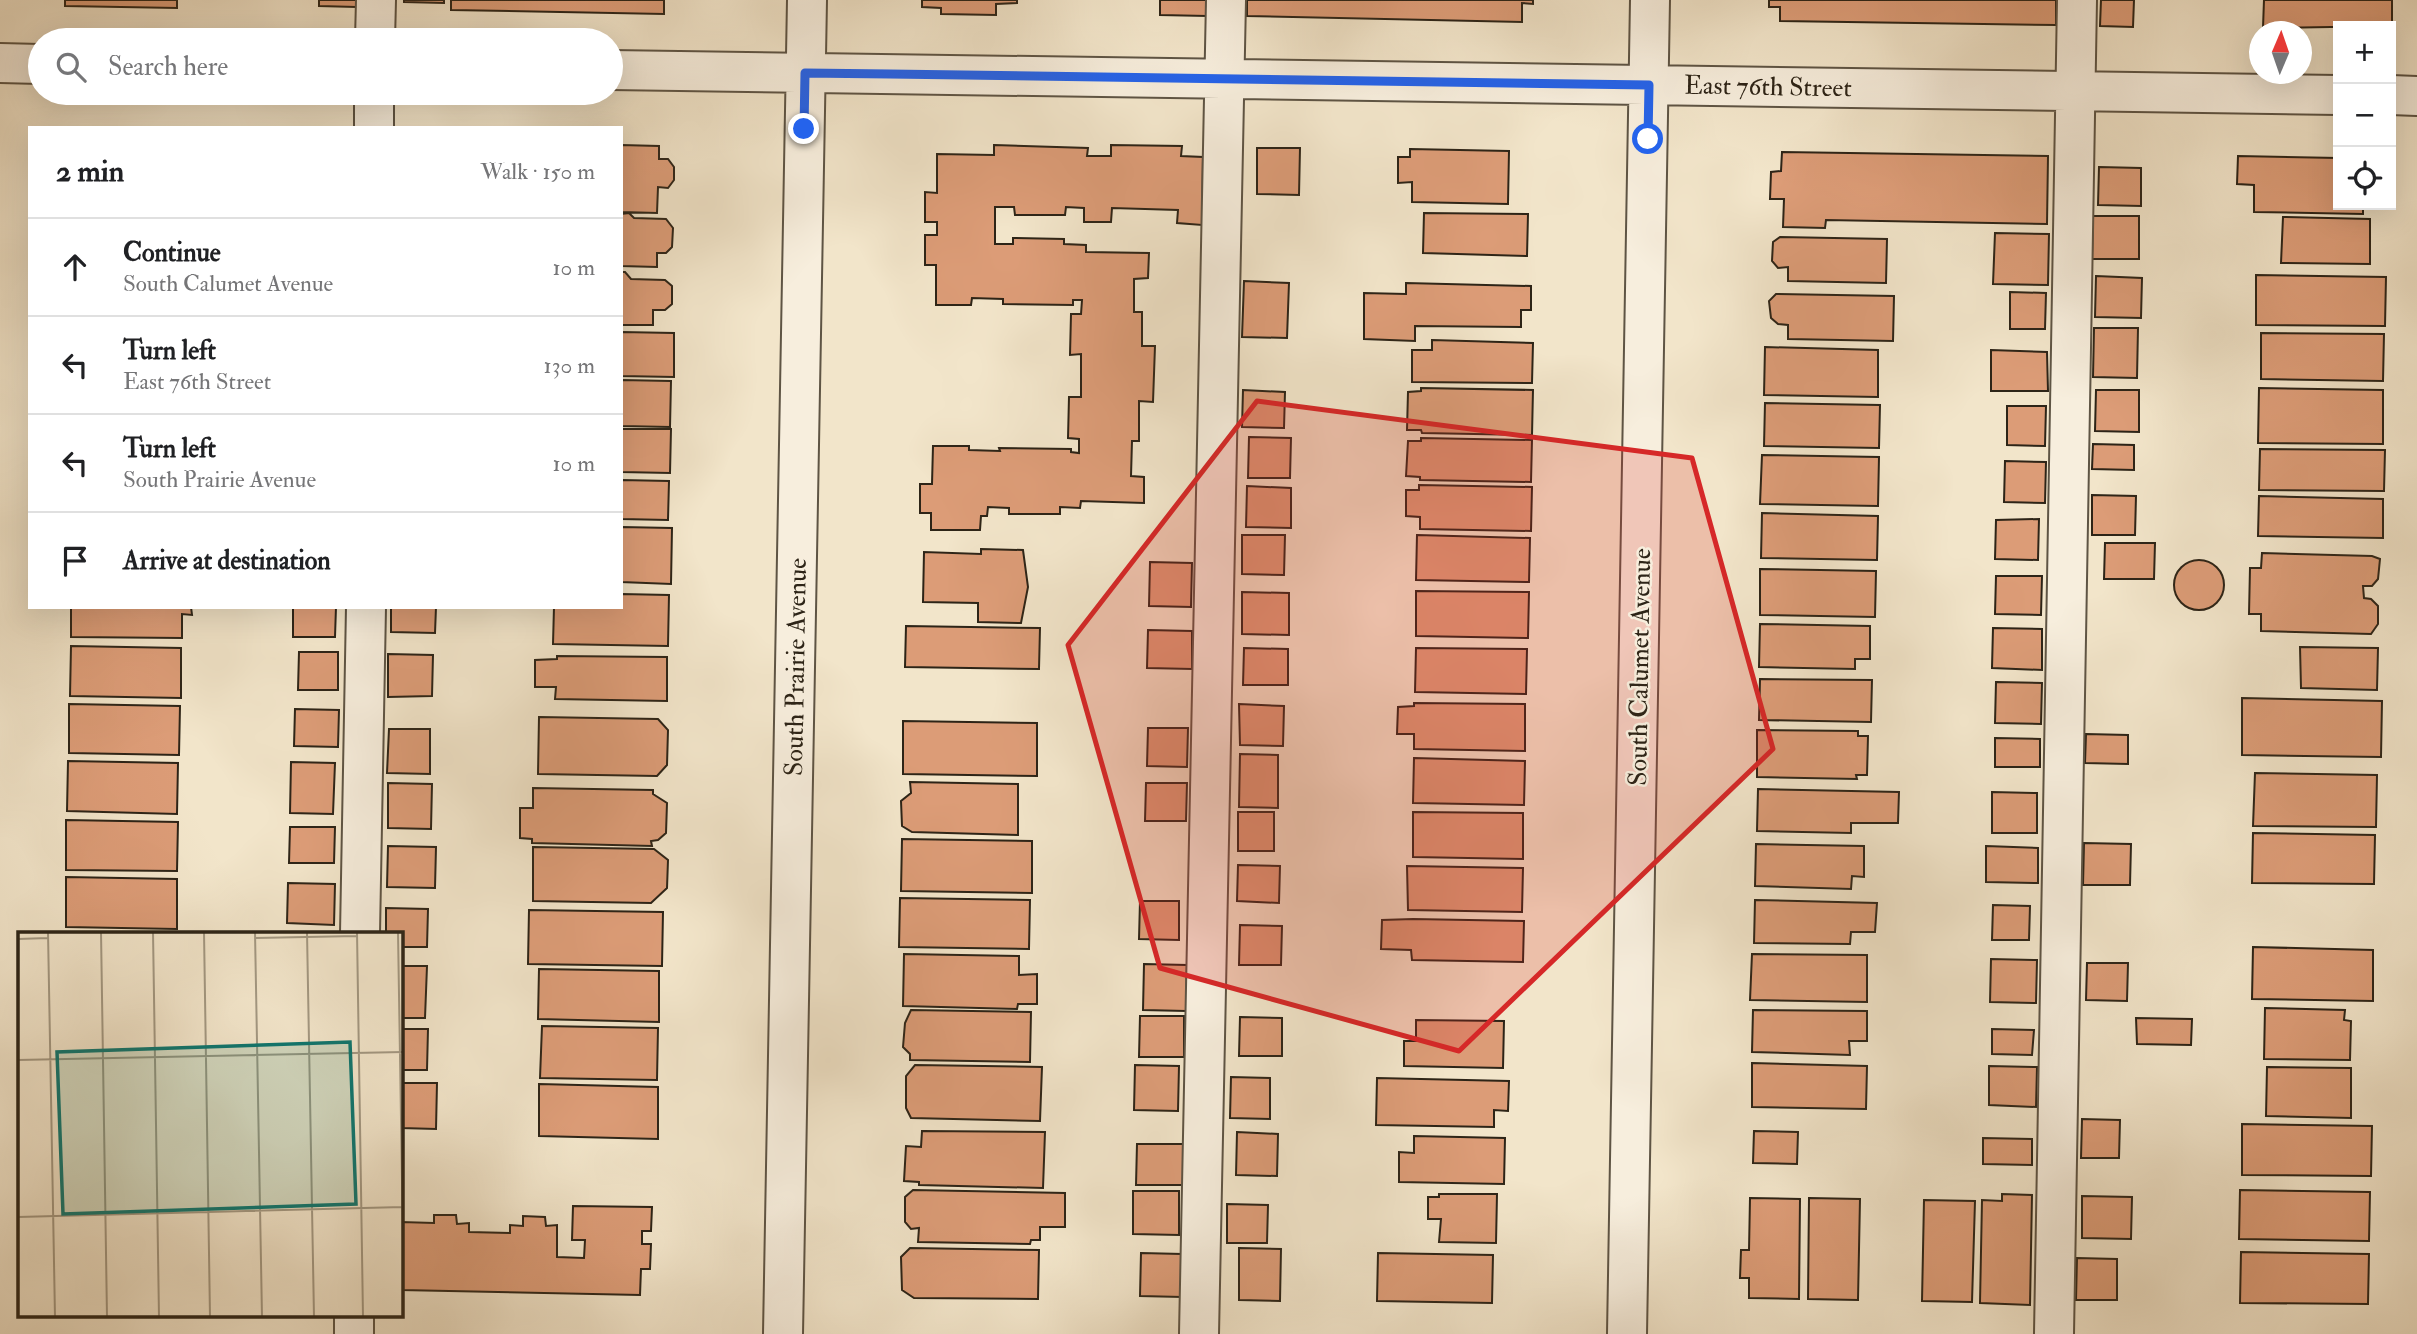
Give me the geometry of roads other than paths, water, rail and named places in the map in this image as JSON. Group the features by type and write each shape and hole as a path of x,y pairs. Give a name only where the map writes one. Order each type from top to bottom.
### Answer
{"street":[{"path":"375,28 376,0"},
{"name":"South Prairie Avenue","path":"783,1334 807,0"},
{"path":"1199,1334 1226,0"},
{"name":"South Calumet Avenue","path":"1627,1334 1650,0"},
{"path":"2054,1334 2077,0"},
{"path":"0,63 28,64"},
{"name":"East 76th Street","path":"623,70 2333,95"},
{"path":"2396,95 2417,96"},
{"path":"374,105 374,126"},
{"path":"360,932 366,609"},
{"path":"354,1316 354,1334"}]}
